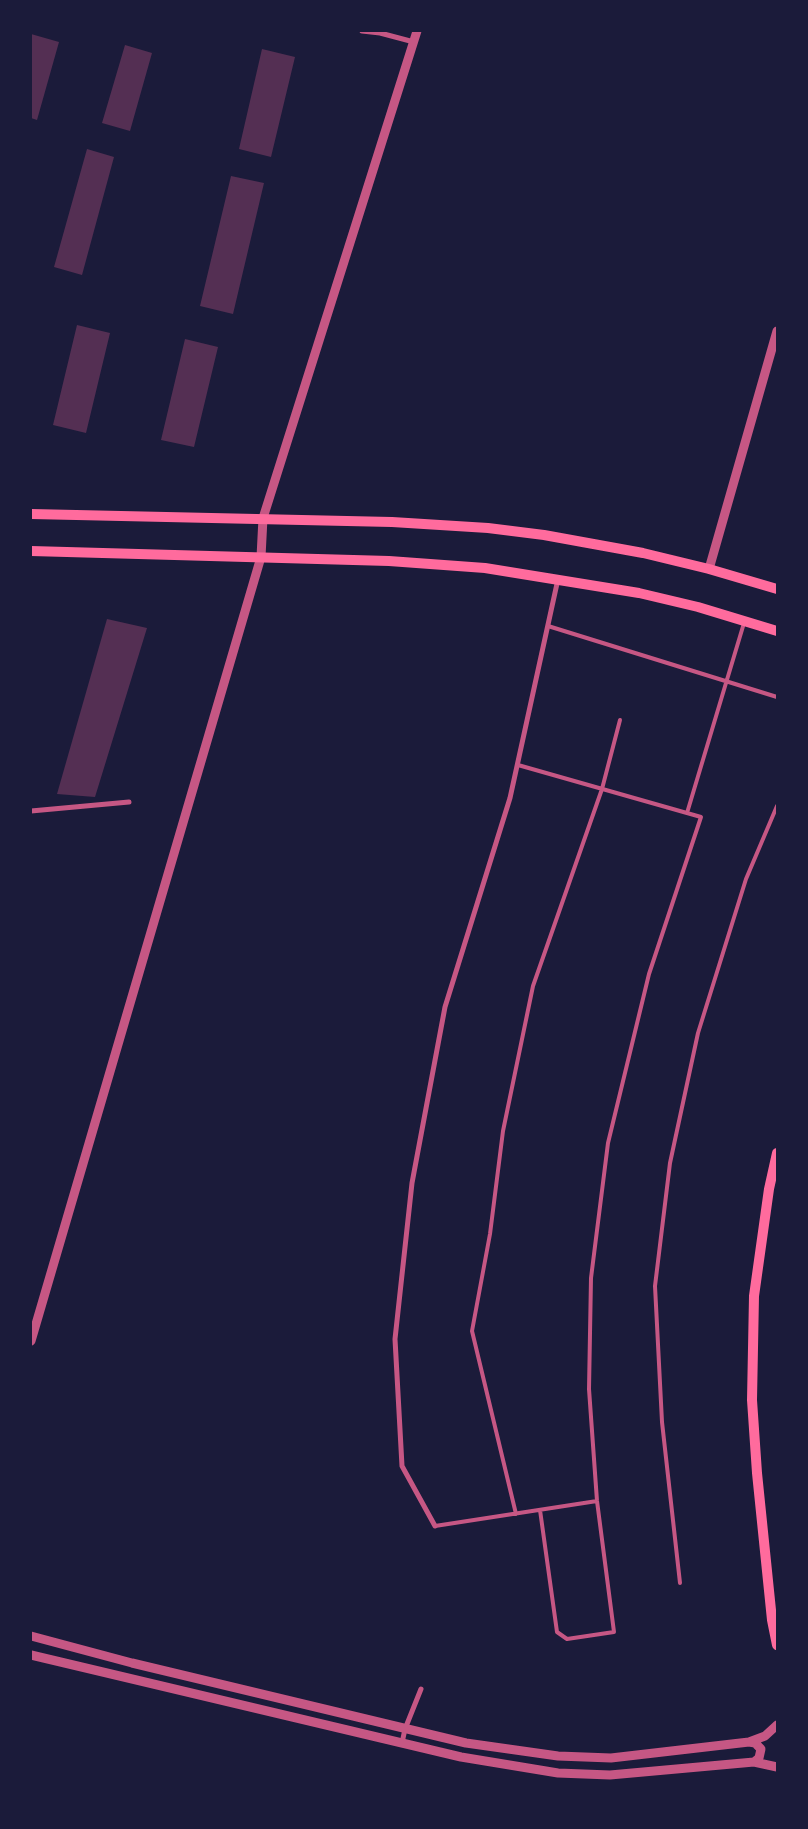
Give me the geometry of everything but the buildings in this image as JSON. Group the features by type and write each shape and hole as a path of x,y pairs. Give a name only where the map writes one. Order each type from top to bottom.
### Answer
{"main road":[{"path":"31,514 263,518 392,522 488,528 599,545 709,569 777,589"},
{"path":"31,550 389,561 485,568 639,592 745,620 777,631"},
{"path":"777,1153 769,1189 754,1296 752,1382 757,1473 772,1620 777,1645"}],"street":[{"path":"362,31 380,32 414,42"},
{"path":"31,1341 261,557 263,518 417,31"},
{"path":"709,569 777,331"},
{"path":"436,1526 402,1466 395,1339 412,1183 444,1007 510,798 558,579"},
{"path":"31,811 129,802"},
{"path":"31,1636 132,1663 466,1743 558,1756 610,1758 748,1742 765,1736 777,1725"},
{"path":"31,1655 461,1757 558,1773 610,1775 754,1762 777,1767"},
{"path":"402,1743 421,1689"},
{"path":"748,1742 755,1743 761,1749 759,1758 754,1762"}],"lane":[{"path":"687,812 745,620"},
{"path":"548,626 777,697"},
{"path":"516,1514 472,1331 490,1234 503,1130 533,986 602,789 620,720"},
{"path":"518,765 701,816 649,974 608,1143 591,1278 589,1389 597,1501 614,1632 567,1639 557,1632 540,1510"},
{"path":"680,1583 662,1422 655,1286 670,1163 698,1033 746,878 777,806"},
{"path":"436,1526 597,1501"}]}
